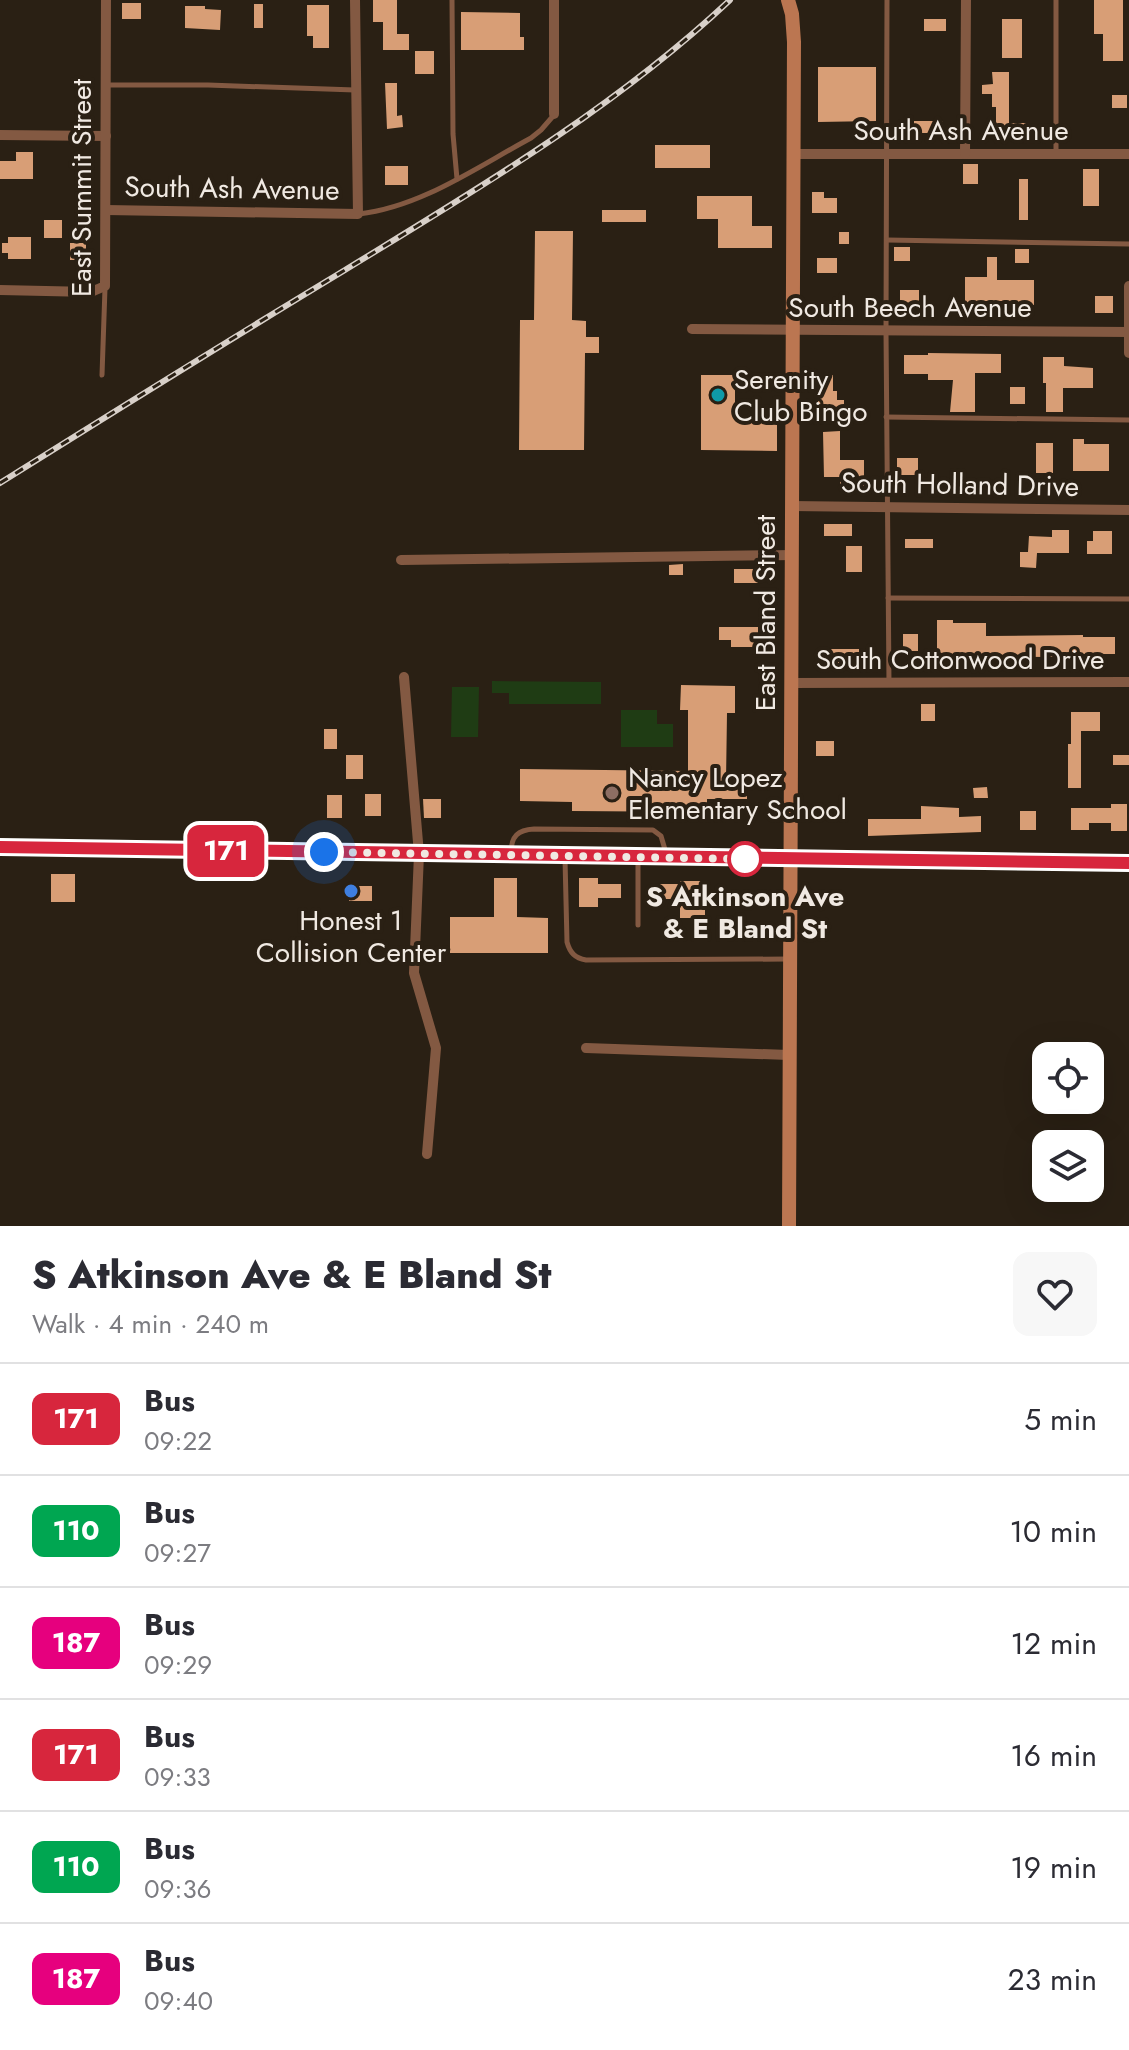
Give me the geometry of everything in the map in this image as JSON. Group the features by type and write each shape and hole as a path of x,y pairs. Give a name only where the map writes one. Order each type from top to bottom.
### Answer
{"street":[{"name":"East Summit Street","path":"105,286 106,0"},
{"path":"355,0 358,214"},
{"path":"554,0 554,114"},
{"name":"East Bland Street","path":"788,0 794,42 789,1226"},
{"path":"965,154 966,0"},
{"path":"0,135 106,136"},
{"name":"South Ash Avenue","path":"794,154 1129,154"},
{"name":"South Ash Avenue","path":"106,210 358,214"},
{"path":"0,290 91,292 105,286"},
{"path":"1129,286 1129,353"},
{"name":"South Beech Avenue","path":"692,329 1128,332"},
{"name":"South Holland Drive","path":"791,506 1129,510"},
{"path":"401,560 792,555"},
{"path":"404,677 419,854 414,973 436,1048 427,1154"},
{"name":"South Cottonwood Drive","path":"791,683 1129,682"},
{"path":"0,847 1129,863"},
{"path":"586,1048 789,1055"}],"lane":[{"path":"452,0 453,134 457,179"},
{"path":"887,0 889,683"},
{"path":"1056,0 1056,154"},
{"path":"106,85 208,85 356,91"},
{"path":"358,214 406,203 457,179 531,138 554,114"},
{"path":"887,240 1129,244"},
{"name":"East Summit Street","path":"102,375 105,286"},
{"path":"886,417 1129,420"},
{"path":"888,598 1129,599"},
{"path":"511,855 515,835 526,829 653,830 661,836 666,858"},
{"path":"565,856 567,942 569,951 578,958 789,959"},
{"path":"638,857 638,925"}],"green space":[{"path":"492,681 601,682 601,704 509,704 509,693 492,693"},
{"path":"452,687 479,687 478,737 451,737"},
{"path":"621,710 657,710 657,724 673,724 673,747 621,747"}],"building":[{"path":"373,0 397,0 397,34 409,34 409,50 383,50 383,22 373,22"},
{"path":"1094,0 1123,0 1123,61 1103,61 1103,34 1094,34"},
{"path":"122,3 141,3 141,19 122,19"},
{"path":"254,4 263,4 263,28 254,28"},
{"path":"307,5 329,5 329,48 313,48 313,36 307,36"},
{"path":"185,6 221,10 220,30 185,28"},
{"path":"461,12 520,13 520,37 524,37 524,50 461,50"},
{"path":"924,19 946,19 946,31 924,31"},
{"path":"1002,19 1022,19 1022,58 1002,58"},
{"path":"415,51 434,51 434,74 415,74"},
{"path":"818,67 876,67 876,121 818,122"},
{"path":"992,72 1009,72 1009,123 1026,123 1026,132 996,132 996,107 992,107 992,94 982,94 982,85 993,84"},
{"path":"385,83 397,83 397,116 402,115 403,127 387,129"},
{"path":"1112,95 1127,95 1127,108 1112,108"},
{"path":"914,121 943,121 943,133 914,133"},
{"path":"655,145 710,145 710,168 655,168"},
{"path":"16,152 33,152 33,179 0,179 0,161 16,161"},
{"path":"963,164 978,164 978,184 963,184"},
{"path":"385,166 408,166 408,185 385,185"},
{"path":"1083,169 1099,169 1099,206 1083,206"},
{"path":"1019,179 1028,179 1028,220 1019,220"},
{"path":"812,192 824,192 824,198 837,198 837,213 812,213"},
{"path":"697,196 752,196 752,226 772,226 772,248 718,248 718,219 697,219"},
{"path":"602,210 646,210 646,222 602,222"},
{"path":"44,220 62,220 62,238 44,238"},
{"path":"535,231 573,231 572,320 586,321 586,337 599,337 599,353 585,353 584,450 519,450 520,320 534,320"},
{"path":"839,232 849,232 849,244 839,244"},
{"path":"8,237 31,237 31,259 8,259 8,253 2,253 2,243 8,243"},
{"path":"70,243 86,243 86,260 70,260"},
{"path":"894,247 910,247 910,261 894,261"},
{"path":"1015,249 1029,249 1029,263 1015,263"},
{"path":"987,257 997,257 997,280 1034,280 1034,305 1016,305 1016,301 965,303 965,277 987,277"},
{"path":"817,258 837,258 837,273 817,273"},
{"path":"900,290 919,290 919,305 900,305"},
{"path":"1095,296 1113,296 1113,313 1095,313"},
{"path":"1001,354 1001,373 975,373 975,412 950,412 953,380 928,380 928,374 904,374 904,355"},
{"path":"1043,357 1064,357 1064,366 1093,368 1093,388 1063,388 1063,412 1046,412"},
{"name":"Serenity Club Bingo","path":"701,375 735,375 735,415 777,415 777,451 701,450"},
{"path":"816,375 833,375 833,391 837,391 837,400 844,400 844,411 818,411"},
{"path":"1010,387 1025,387 1025,404 1010,404"},
{"path":"840,431 840,460 864,460 864,486 840,486 840,477 824,477 823,432"},
{"path":"1073,439 1084,439 1084,444 1109,444 1109,471 1073,471"},
{"path":"1036,443 1053,443 1053,473 1036,473"},
{"path":"897,458 918,458 918,475 897,475"},
{"path":"824,524 852,524 852,536 824,536"},
{"path":"1052,530 1069,530 1069,553 1037,553 1036,568 1020,567 1020,552 1028,552 1029,536 1052,537"},
{"path":"1093,531 1112,531 1112,554 1087,554 1087,541 1093,541"},
{"path":"905,539 933,539 933,548 905,548"},
{"path":"846,546 862,546 862,572 846,572"},
{"path":"683,564 683,575 669,575 669,565"},
{"path":"734,569 760,569 760,583 734,583"},
{"path":"937,620 986,623 986,636 1115,637 1115,654 937,656"},
{"path":"719,627 758,627 758,647 731,647 731,640 719,640"},
{"path":"903,634 918,634 918,651 903,651"},
{"path":"816,649 859,649 859,664 816,664"},
{"path":"681,685 735,686 735,713 727,713 726,781 747,781 747,799 707,799 707,812 572,811 572,802 520,801 520,769 688,771 688,710 680,710"},
{"path":"921,704 935,704 935,721 921,721"},
{"path":"1071,712 1100,712 1100,731 1081,731 1081,788 1068,788"},
{"path":"324,729 337,729 337,749 324,749"},
{"path":"816,741 834,741 834,756 816,756"},
{"path":"346,755 363,755 363,779 346,779"},
{"path":"1113,755 1129,755 1129,765 1113,765"},
{"path":"987,787 988,798 974,798 973,788"},
{"path":"365,794 381,794 381,816 365,816"},
{"path":"327,795 342,795 342,818 327,818"},
{"path":"423,799 441,799 441,818 424,818"},
{"path":"1111,804 1127,804 1127,831 1111,831 1111,823 1089,823 1089,830 1071,830 1071,808 1111,808"},
{"path":"921,806 959,808 959,817 981,816 981,832 868,836 868,819 921,819"},
{"path":"1020,811 1036,811 1036,830 1020,830"},
{"path":"51,874 75,874 75,902 51,902"},
{"path":"494,878 517,878 517,917 548,918 548,953 450,953 450,917 494,917"},
{"path":"579,878 598,878 598,884 621,884 621,898 598,898 598,907 579,907"},
{"path":"680,881 705,881 705,918 680,918 680,899 656,899 656,884 680,884"},
{"path":"349,886 372,886 372,901 349,901"}],"railway":[{"path":"0,483 545,145 640,76 730,0"}],"bus line":[{"name":"171","path":"0,847 1129,863"}],"place":[{"name":"Serenity Club Bingo","path":"718,395"},
{"name":"Nancy Lopez Elementary School","path":"612,793"},
{"name":"S Atkinson Ave & E Bland St","path":"745,859"},
{"name":"Honest 1 Collision Center","path":"351,891"}],"route":[{"path":"324,852 745,859"}]}
